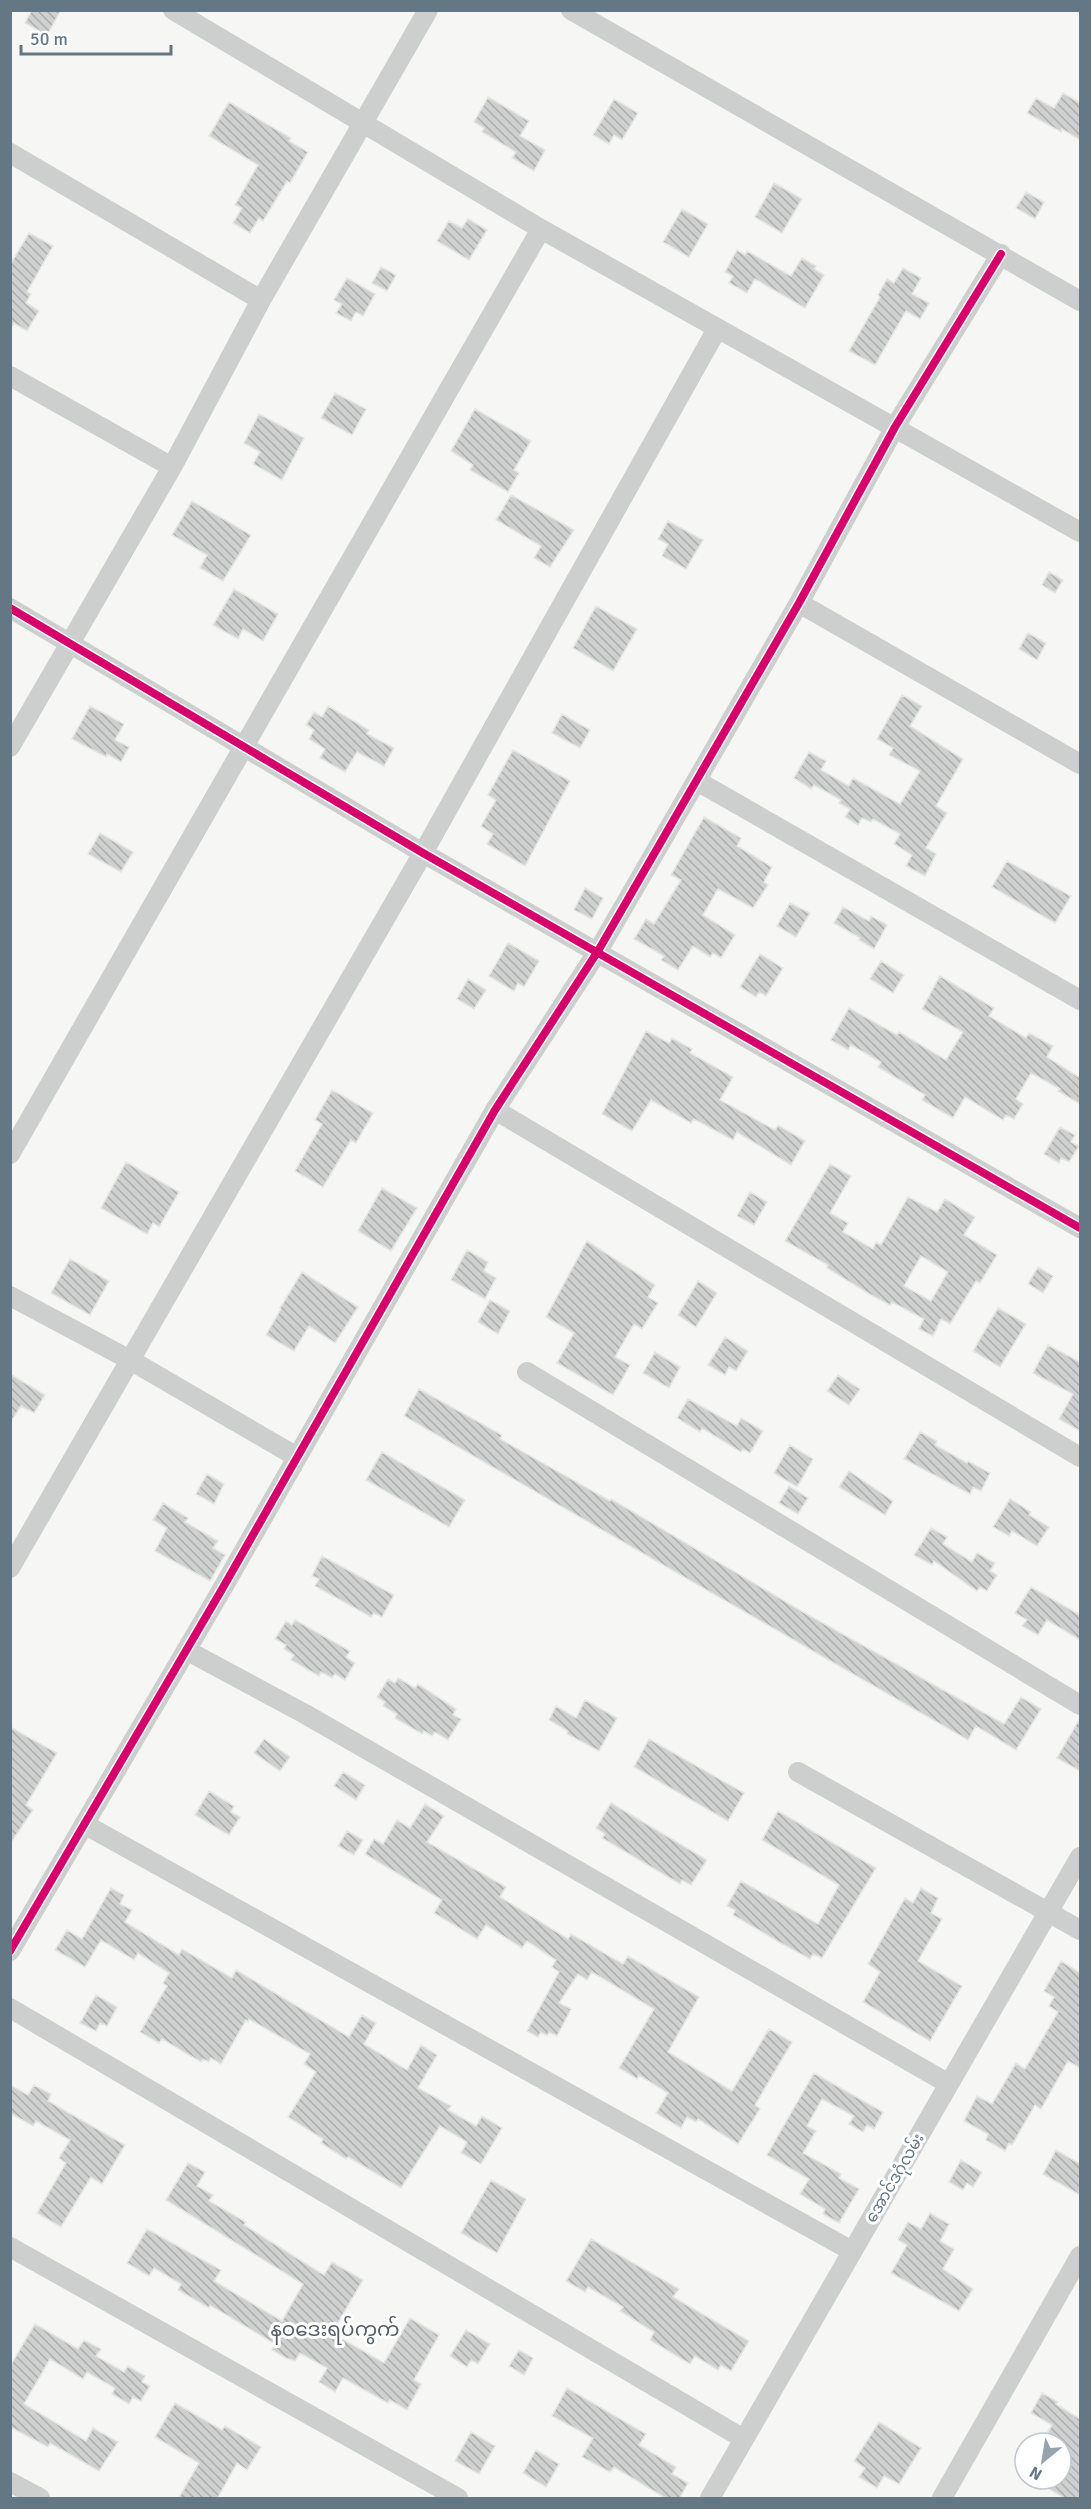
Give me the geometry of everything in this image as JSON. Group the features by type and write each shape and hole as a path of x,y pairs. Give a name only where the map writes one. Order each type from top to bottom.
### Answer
{"street":[{"path":"173,10 541,229 1080,532"},
{"path":"10,747 172,467 261,300 428,10"},
{"path":"571,10 1080,301"},
{"path":"10,153 261,300"},
{"path":"10,1154 541,229"},
{"path":"10,1951 186,1650 495,1110 598,951 799,603 895,428 1001,254"},
{"path":"10,1568 132,1361 423,853 717,329"},
{"path":"10,376 172,467"},
{"path":"799,603 1080,764"},
{"path":"10,608 423,853 1080,1228"},
{"path":"697,781 1080,1000"},
{"path":"495,1110 1080,1457"},
{"path":"10,1296 132,1361 297,1457"},
{"path":"527,1372 1080,1705"},
{"path":"186,1650 305,1714 949,2084"},
{"path":"798,1772 1080,1930"},
{"path":"84,1824 852,2252"},
{"name":"အောင်ဒဂုံလမ်း","path":"710,2499 1080,1857"},
{"path":"10,2008 744,2439"},
{"path":"10,2247 458,2499"},
{"path":"942,2499 1080,2256"},
{"path":"10,2482 40,2499"}],"building":[{"path":"32,10 61,10 47,35 25,23"},
{"path":"1063,93 1080,103 1080,140 1027,113 1036,98 1054,108"},
{"path":"488,97 529,121 520,136 545,150 534,171 512,158 516,152 482,132 484,128 474,122"},
{"path":"614,99 638,113 622,140 614,135 609,144 593,135"},
{"path":"229,102 291,138 289,141 308,152 290,183 287,181 263,221 259,218 250,233 233,223 242,208 235,205 258,165 209,136"},
{"path":"774,183 802,199 782,233 755,217"},
{"path":"1026,192 1044,202 1035,219 1016,208"},
{"path":"682,209 708,224 689,257 663,242"},
{"path":"468,219 487,230 469,260 437,241 449,221 462,228"},
{"path":"29,233 53,246 27,292 31,294 26,303 39,311 27,331 14,323 10,329 10,265"},
{"path":"737,250 745,255 747,251 791,276 802,258 816,266 814,269 824,275 805,308 755,279 747,293 729,283 733,276 725,272"},
{"path":"381,267 396,275 387,291 372,283"},
{"path":"903,268 921,278 912,294 929,303 920,319 906,311 875,365 849,351 880,297 878,295 887,279 894,283"},
{"path":"347,278 375,294 363,316 356,312 351,321 336,313 342,304 334,300"},
{"path":"335,393 366,409 352,435 321,418"},
{"path":"475,409 531,441 514,470 519,473 508,492 470,470 473,465 451,451"},
{"path":"259,414 304,438 282,480 253,464 260,452 244,443"},
{"path":"511,495 574,530 550,567 534,558 541,546 496,520"},
{"path":"192,501 251,535 223,581 200,568 207,555 172,535"},
{"path":"668,521 703,540 686,569 662,556 668,544 658,539"},
{"path":"1049,572 1063,580 1055,593 1042,585"},
{"path":"234,589 278,614 263,641 243,629 238,639 213,625"},
{"path":"596,606 637,629 613,671 573,648"},
{"path":"1028,633 1046,643 1037,660 1019,649"},
{"path":"902,695 922,706 910,726 963,759 936,806 947,813 926,848 936,854 925,876 906,866 912,855 894,844 900,834 873,819 871,822 862,818 858,825 845,817 850,809 839,803 841,800 814,785 811,789 794,778 809,752 826,761 821,770 849,786 853,778 900,804 920,771 889,755 893,748 877,739"},
{"path":"90,706 124,724 115,740 129,747 121,762 107,754 106,757 72,739"},
{"path":"328,706 369,730 367,734 394,748 384,766 357,752 345,772 320,758 325,749 309,739 314,730 306,725 314,712 322,717"},
{"path":"562,714 590,730 580,748 552,733"},
{"path":"513,750 570,781 525,866 487,844 493,834 481,826 496,800 488,795"},
{"path":"704,817 741,838 737,846 772,867 764,882 768,885 753,908 718,889 703,915 735,935 721,958 713,953 710,957 693,946 678,970 661,960 664,956 634,939 646,919 654,924 681,880 671,875"},
{"path":"100,833 133,852 121,872 88,854"},
{"path":"1007,861 1071,896 1055,923 992,887"},
{"path":"585,888 603,898 592,919 574,910"},
{"path":"790,903 810,913 796,937 777,926"},
{"path":"843,907 869,921 871,916 887,925 874,949 834,923"},
{"path":"508,943 539,961 524,987 518,983 514,991 489,976"},
{"path":"760,954 783,968 766,996 759,992 756,997 740,987"},
{"path":"881,961 904,975 893,993 870,979"},
{"path":"940,976 994,1008 989,1016 1026,1038 1029,1033 1053,1046 1047,1057 1080,1078 1080,1104 1058,1091 1060,1089 1031,1073 1016,1099 1023,1104 1014,1119 1006,1115 1003,1120 965,1097 953,1118 922,1100 925,1095 878,1067 881,1062 851,1045 848,1050 831,1040 849,1008 897,1035 899,1032 946,1060 963,1032 922,1009"},
{"path":"468,979 486,990 474,1009 457,999"},
{"path":"646,1031 669,1043 672,1038 692,1049 690,1053 733,1077 720,1100 775,1130 778,1125 805,1141 791,1165 737,1132 733,1140 694,1119 691,1123 651,1100 632,1131 602,1114"},
{"path":"332,1090 373,1113 356,1143 351,1140 323,1187 295,1171 322,1124 315,1120"},
{"path":"1060,1127 1075,1135 1071,1142 1079,1146 1069,1162 1061,1158 1059,1163 1044,1154"},
{"path":"126,1162 179,1192 159,1227 153,1223 147,1234 101,1208"},
{"path":"830,1164 851,1176 830,1213 848,1223 843,1232 873,1249 876,1242 881,1245 908,1197 937,1212 945,1199 975,1217 964,1235 997,1255 980,1283 976,1281 950,1324 941,1319 933,1336 919,1329 924,1319 892,1302 890,1305 871,1295 827,1268 828,1265 785,1241","holes":["921,1256 948,1272 931,1301 904,1286"]},
{"path":"382,1188 417,1208 391,1251 358,1231"},
{"path":"750,1192 767,1202 754,1225 737,1216"},
{"path":"587,1241 655,1285 648,1297 658,1303 642,1329 634,1324 615,1357 630,1365 613,1395 557,1363 574,1333 546,1317"},
{"path":"467,1250 488,1262 484,1271 496,1278 485,1299 451,1280"},
{"path":"70,1259 109,1281 90,1315 51,1293"},
{"path":"1038,1267 1053,1276 1043,1293 1028,1284"},
{"path":"302,1272 358,1307 335,1343 309,1326 294,1351 266,1335"},
{"path":"698,1281 717,1293 696,1327 678,1315"},
{"path":"490,1300 510,1311 498,1334 478,1322"},
{"path":"998,1308 1026,1324 1000,1367 973,1351"},
{"path":"725,1337 748,1351 736,1371 729,1367 725,1375 708,1365"},
{"path":"1048,1345 1080,1362 1080,1431 1059,1419 1073,1394 1033,1373"},
{"path":"655,1352 680,1367 669,1388 643,1373"},
{"path":"10,1374 45,1395 34,1413 21,1406 10,1423"},
{"path":"838,1375 860,1389 849,1405 827,1391"},
{"path":"419,1389 502,1435 500,1439 610,1501 611,1499 803,1612 1004,1724 1021,1697 1041,1709 1016,1750 976,1726 968,1740 404,1416"},
{"path":"688,1399 737,1426 741,1418 763,1431 750,1453 743,1449 741,1452 702,1428 700,1432 677,1418"},
{"path":"920,1432 937,1441 935,1445 990,1473 981,1491 973,1487 970,1494 904,1459"},
{"path":"790,1445 813,1459 797,1487 774,1473"},
{"path":"382,1452 465,1500 449,1527 366,1480"},
{"path":"849,1471 893,1501 885,1515 839,1487"},
{"path":"207,1474 224,1484 214,1504 196,1494"},
{"path":"789,1486 808,1498 798,1514 779,1503"},
{"path":"1010,1499 1031,1512 1029,1515 1049,1527 1037,1546 1012,1531 1009,1536 993,1527"},
{"path":"163,1503 188,1518 185,1522 218,1541 213,1548 225,1555 210,1581 155,1551 167,1528 153,1520"},
{"path":"931,1528 947,1537 943,1544 972,1562 977,1553 995,1563 990,1571 997,1575 987,1591 980,1587 977,1591 934,1561 932,1565 914,1555"},
{"path":"322,1556 394,1595 382,1617 374,1613 371,1617 315,1586 319,1579 312,1576"},
{"path":"1031,1587 1080,1615 1080,1640 1047,1620 1038,1635 1022,1626 1027,1620 1015,1613"},
{"path":"295,1620 350,1651 346,1657 355,1663 345,1680 335,1674 332,1678 321,1672 319,1676 291,1660 294,1655 284,1649 286,1645 275,1639 286,1621 292,1625"},
{"path":"398,1678 415,1688 418,1684 456,1709 453,1715 461,1719 448,1740 435,1732 432,1736 424,1731 422,1734 395,1718 397,1714 383,1706 385,1702 377,1697 388,1679 395,1683"},
{"path":"585,1700 617,1718 599,1751 567,1734 568,1731 549,1720 556,1706 576,1718"},
{"path":"1080,1718 1080,1771 1057,1758"},
{"path":"10,1727 57,1753 26,1805 33,1810 10,1844"},
{"path":"264,1739 290,1757 280,1771 254,1753"},
{"path":"649,1739 744,1793 728,1821 634,1767"},
{"path":"343,1772 365,1785 356,1800 334,1786"},
{"path":"209,1791 234,1806 231,1812 240,1817 229,1835 195,1815"},
{"path":"611,1803 707,1860 691,1885 682,1880 680,1884 602,1838 605,1834 596,1828"},
{"path":"425,1804 444,1816 427,1842 506,1887 500,1897 568,1939 571,1934 623,1964 628,1956 699,1997 668,2052 732,2091 769,2029 792,2042 755,2105 760,2109 738,2144 698,2119 696,2122 687,2117 681,2128 656,2113 668,2093 639,2075 637,2079 619,2068 654,2009 592,1972 587,1980 578,1974 559,2003 571,2009 557,2036 549,2032 547,2036 541,2032 538,2037 527,2031 559,1972 552,1967 556,1960 527,1941 522,1948 486,1925 477,1939 434,1913 442,1900 365,1854 374,1839 383,1844 397,1820 410,1828"},
{"path":"778,1811 876,1868 822,1958 813,1954 810,1959 733,1915 735,1910 727,1906 741,1881 818,1924 839,1885 762,1840"},
{"path":"347,1831 363,1840 354,1855 338,1846"},
{"path":"111,1888 124,1895 120,1904 132,1910 125,1922 179,1955 182,1949 232,1978 236,1970 349,2037 362,2015 376,2023 364,2044 407,2070 421,2045 437,2055 418,2088 451,2106 448,2110 476,2126 482,2116 502,2128 481,2164 461,2153 467,2142 440,2126 401,2188 348,2157 346,2159 321,2143 323,2139 288,2117 316,2072 304,2064 310,2054 249,2019 248,2022 246,2020 221,2064 211,2058 209,2062 203,2059 201,2062 162,2039 159,2043 140,2032 167,1986 163,1983 169,1973 138,1953 134,1960 101,1940 85,1967 55,1950 67,1930 82,1939"},
{"path":"921,1888 938,1898 931,1913 942,1919 918,1961 962,1986 930,2041 863,2002 880,1972 868,1964 905,1898 913,1903"},
{"path":"1061,1961 1080,1973 1080,2068 1068,2061 1041,2109 1035,2105 1012,2145 1009,2143 1005,2151 986,2140 988,2134 964,2121 977,2096 992,2104 1016,2063 1025,2069 1058,2012 1049,2006 1054,1997 1044,1991"},
{"path":"96,1995 117,2007 107,2026 100,2023 96,2031 80,2023"},
{"path":"814,2073 883,2112 874,2129 867,2125 863,2132 849,2124 854,2116 822,2099 807,2126 816,2131 803,2153 841,2174 839,2178 859,2189 839,2223 823,2214 825,2209 800,2194 809,2179 767,2155"},
{"path":"10,2085 28,2095 34,2085 51,2094 48,2101 125,2145 102,2184 91,2177 61,2227 37,2213 66,2163 59,2158 70,2140 36,2121 33,2126 10,2113"},
{"path":"1056,2150 1080,2164 1080,2195 1043,2174"},
{"path":"961,2160 982,2172 973,2187 967,2183 963,2190 949,2182"},
{"path":"188,2163 205,2172 197,2186 213,2195 209,2201 246,2222 244,2225 324,2275 332,2262 363,2280 332,2333 384,2363 410,2318 439,2335 414,2380 421,2384 407,2410 390,2400 388,2403 343,2378 335,2392 319,2382 327,2368 300,2353 295,2361 286,2358 272,2350 275,2344 210,2305 209,2308 178,2290 181,2284 154,2268 149,2276 127,2263 147,2229 221,2270 214,2281 282,2321 303,2284 166,2200"},
{"path":"491,2180 526,2199 497,2253 461,2233"},
{"path":"930,2213 949,2224 940,2241 954,2249 943,2269 973,2289 959,2311 891,2273 907,2245 898,2240 908,2222 921,2229"},
{"path":"591,2239 679,2289 673,2297 749,2341 731,2371 721,2365 718,2370 695,2356 690,2364 650,2340 654,2332 620,2311 623,2307 588,2287 585,2292 566,2281"},
{"path":"35,2324 78,2349 84,2340 101,2349 96,2356 124,2372 128,2366 145,2376 142,2382 150,2386 141,2401 133,2397 129,2404 112,2394 115,2388 87,2372 83,2379 50,2359 24,2404 86,2441 93,2428 118,2442 99,2471 50,2443 48,2447 10,2427 10,2366"},
{"path":"466,2330 490,2344 478,2364 471,2360 467,2367 450,2356"},
{"path":"519,2350 533,2358 524,2375 509,2366"},
{"path":"567,2388 646,2434 639,2445 676,2467 672,2474 688,2483 679,2499 667,2499 614,2467 610,2472 582,2457 593,2438 552,2416"},
{"path":"1042,2393 1080,2419 1080,2499 1066,2499 1052,2491 1073,2491 1073,2431 1048,2431 1052,2425 1031,2413"},
{"path":"175,2403 222,2430 225,2426 261,2447 247,2470 237,2463 217,2499 178,2499 199,2463 155,2437"},
{"path":"879,2422 921,2448 899,2484 884,2476 877,2488 859,2477 865,2468 854,2461"},
{"path":"471,2432 495,2446 479,2474 455,2461"},
{"path":"536,2450 559,2464 546,2487 523,2473"}],"cycle path":[{"path":"10,1951 221,1591 495,1110 598,951 799,603 895,427 1001,254"},
{"path":"10,608 423,853 1080,1228"}],"district":[{"name":"နဝဒေးရပ်ကွက်","path":"335,2329"}]}
